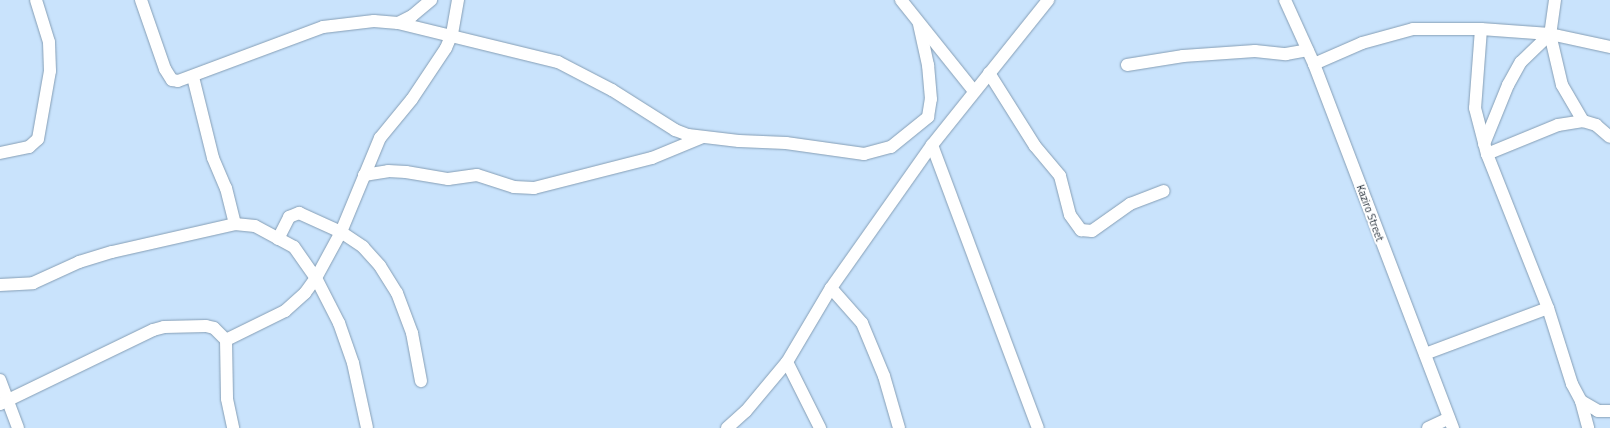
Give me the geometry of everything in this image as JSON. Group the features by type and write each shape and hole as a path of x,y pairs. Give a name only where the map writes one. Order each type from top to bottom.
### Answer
{"street":[{"path":"0,153 29,147 38,139 50,71 49,42 36,0"},
{"path":"141,0 167,73 172,80 178,81 193,77 283,40 323,27 374,20 398,23 452,34 566,64 675,130 703,137 786,143 850,154 876,153 891,147 928,116 930,92 919,24"},
{"path":"398,23 412,16 431,0"},
{"path":"226,340 285,311 305,293 316,278 342,232 380,138 412,99 446,48 452,34 458,0"},
{"path":"901,0 974,91"},
{"path":"727,428 746,411 787,362 831,288 932,145 988,73 1048,0"},
{"name":"Kaziro Street","path":"1285,0 1314,64 1451,423"},
{"path":"1555,0 1550,34 1562,86 1583,121"},
{"path":"1314,64 1362,43 1413,29 1480,29 1550,34 1610,47"},
{"path":"1480,29 1475,108 1486,149 1548,308 1572,384 1581,401 1588,428"},
{"path":"1486,149 1508,85 1521,62 1550,34"},
{"path":"1127,65 1182,56 1255,51 1286,54 1308,50"},
{"path":"988,73 1035,146 1060,176 1070,215 1081,230 1092,231 1130,204 1164,191"},
{"path":"193,77 213,158 226,188 235,224"},
{"path":"1486,149 1558,125 1583,121 1596,125 1610,137"},
{"path":"364,175 400,172 448,179 477,174 514,187 534,188 652,158 703,137"},
{"path":"932,145 1038,428"},
{"path":"278,238 289,217 299,213 342,232 363,247 380,266 397,293 412,333 421,381"},
{"path":"0,285 33,283 78,262 112,252 235,224 249,224 294,247 316,278 339,323 348,349 367,428"},
{"path":"831,288 862,323 884,376 899,428"},
{"path":"1425,354 1548,308"},
{"path":"4,401 164,327 206,326 214,328 226,340 227,400 233,428"},
{"path":"787,362 820,428"},
{"path":"0,380 4,401 18,428"},
{"path":"1581,401 1598,411 1610,411"},
{"path":"1428,428 1451,423"}]}
